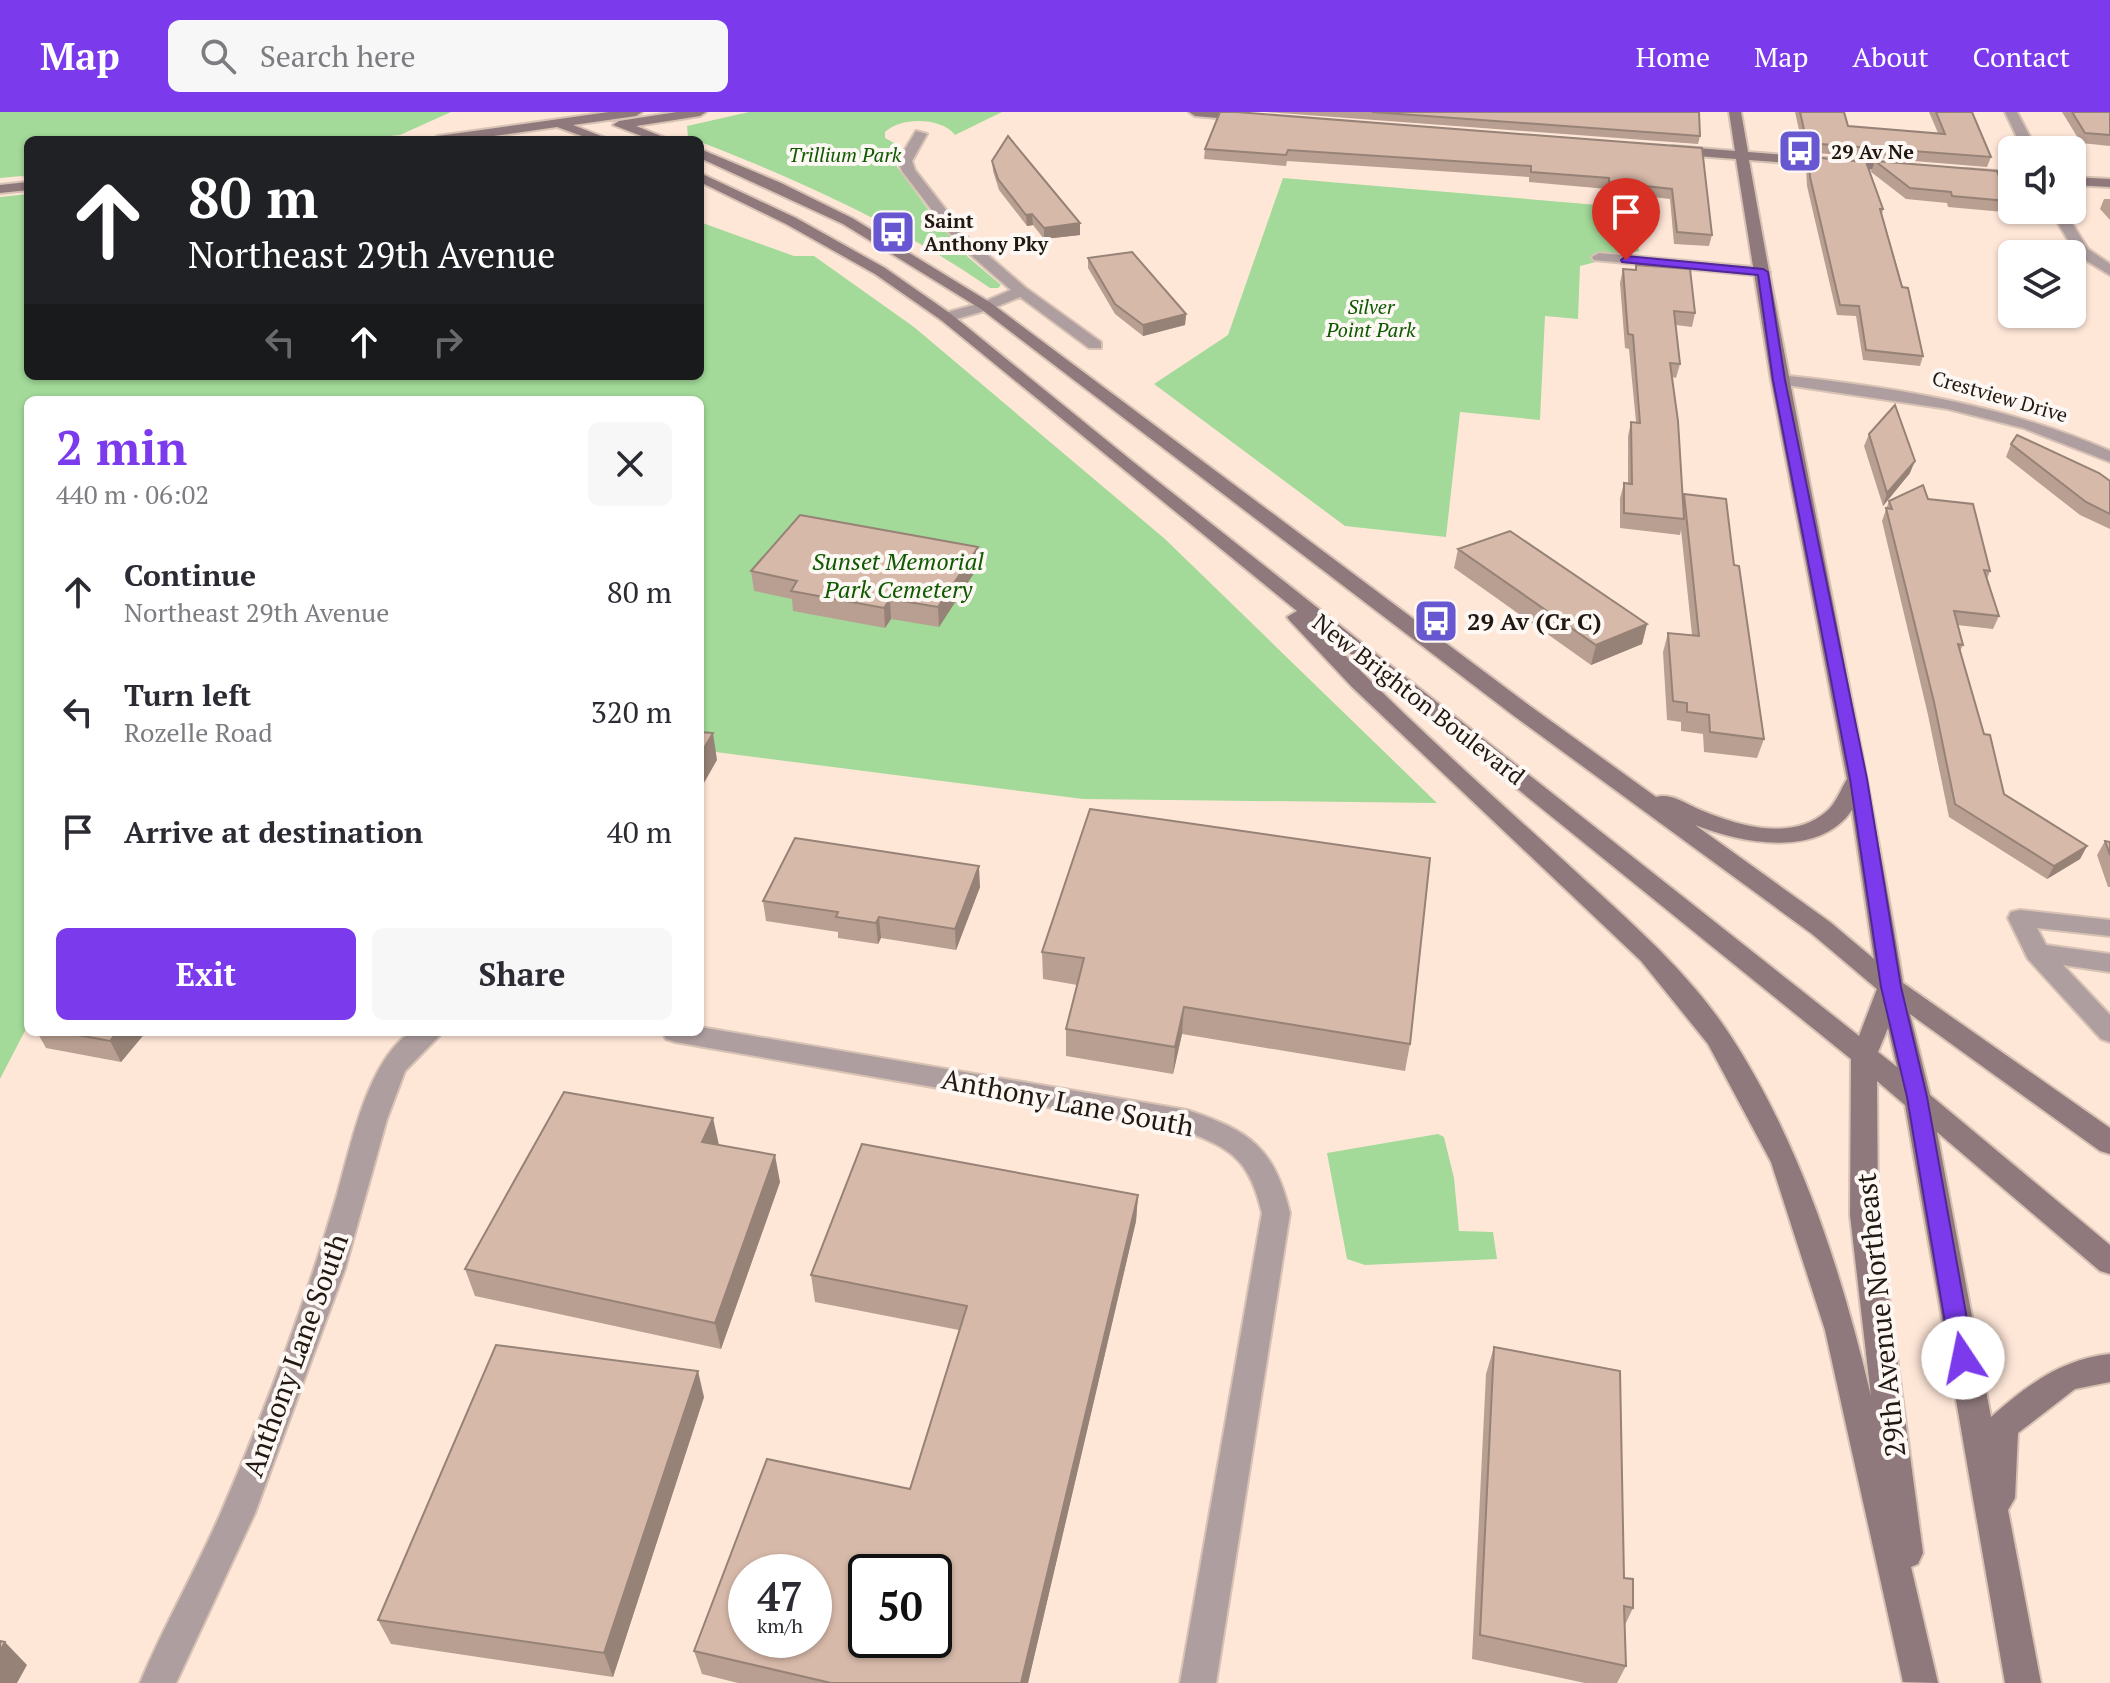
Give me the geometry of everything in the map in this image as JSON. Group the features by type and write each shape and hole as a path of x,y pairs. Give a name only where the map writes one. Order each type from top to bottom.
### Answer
{"main road":[{"path":"523,112 594,136"},
{"path":"583,112 653,136"},
{"path":"466,136 636,112"},
{"path":"546,136 700,112"},
{"path":"1195,112 1274,118"},
{"path":"1735,112 1779,380 1858,779 1891,987 1917,1097 2023,1683"},
{"path":"452,136 488,120"},
{"path":"1650,148 1917,169"},
{"name":"New Brighton Boulevard","path":"704,155 787,190 859,226 913,256 986,306 1607,774 1821,928 1891,987 2110,1143"},
{"path":"1949,171 1998,175"},
{"name":"New Brighton Boulevard","path":"704,179 779,215 880,271 946,317 1244,560 1917,1097 2110,1262"},
{"path":"2086,182 2110,183"},
{"path":"0,189 24,186"},
{"path":"1244,560 1359,683 1650,955 1718,1038 1785,1162 1840,1330 1921,1683"},
{"path":"1607,774 1700,820 1742,834 1785,836 1808,830 1834,816 1858,779"},
{"name":"29th Avenue Northeast","path":"1891,987 1864,1055 1864,1215 1921,1683"},
{"path":"1997,1540 2002,1427 2048,1386 2095,1368 2110,1368"}],"street":[{"path":"2011,112 2023,136"},
{"path":"921,134 905,161 909,171 963,241 1021,291 1095,345"},
{"path":"2065,224 2082,252 2110,271"},
{"path":"1599,257 1763,272"},
{"path":"946,317 986,306 1021,291"},
{"name":"Crestview Drive","path":"1779,380 1914,395 1970,406 2076,441 2110,457"},
{"path":"2110,928 2020,918 2037,953 2110,1032"},
{"path":"2037,953 2110,963"},
{"name":"Anthony Lane South","path":"158,1683 238,1513 330,1269 373,1119 393,1067 412,1044 424,1036"},
{"name":"Anthony Lane South","path":"698,1036 1187,1121 1220,1132 1256,1156 1269,1180 1276,1213 1198,1683"}],"green space":[{"path":"0,112 451,112 400,135 390,136 24,136 24,177 0,178"},
{"name":"Trillium Park","path":"749,112 1002,112 955,135 940,125 921,121 901,124 885,132 885,138 896,144 897,167 936,220 968,257 1001,285 990,288 881,222 766,168 704,143 704,136 688,136 687,126"},
{"name":"Silver Point Park","path":"1283,178 1633,208 1639,251 1580,266 1578,319 1545,316 1540,420 1460,412 1446,537 1345,526 1154,384 1228,335"},
{"name":"Sunset Memorial Park Cemetery","path":"24,194 24,380 704,380 704,223 794,256 814,256 914,327 1165,539 1437,803 1083,799 704,751 704,396 24,396 24,1033 0,1079 0,197"},
{"path":"1438,1134 1444,1137 1454,1178 1459,1231 1493,1232 1497,1259 1365,1265 1347,1259 1327,1153"}],"building":[{"path":"1220,112 1702,148 1712,235 1677,232 1672,189 1609,182 1609,178 1531,172 1531,166 1288,150 1286,155 1205,149"},
{"path":"1372,112 1699,112 1700,136"},
{"path":"1800,112 1844,112 1848,126 1945,134 1936,112 1972,112 1991,157 1807,143"},
{"path":"2072,112 2110,112 2110,135 2085,133"},
{"path":"1008,136 1080,223 1044,228 1032,214 1026,215 998,179 992,161"},
{"path":"1809,157 1866,162 1883,209 1880,209 1902,287 1908,288 1923,356 1866,350 1859,306 1840,305 1810,177"},
{"path":"1875,161 1997,171 1998,174 1998,200 1910,188"},
{"path":"1132,252 1186,314 1143,325 1115,304 1088,258"},
{"path":"1636,265 1690,269 1695,313 1674,311 1680,364 1670,363 1678,421 1684,519 1624,513 1624,483 1632,484 1631,422 1640,423 1633,335 1628,334 1623,269 1636,270"},
{"path":"1895,405 1915,461 1887,493 1869,434"},
{"path":"2017,435 2110,481 2110,514 2086,502 2011,444"},
{"path":"1923,485 1928,499 1973,504 1990,571 1984,570 1999,616 1954,611 1963,645 1958,644 1984,734 1990,735 2004,794 2087,846 2054,866 1955,804 1934,702 1886,508 1892,509 1889,501"},
{"path":"1684,494 1726,499 1734,565 1739,566 1764,739 1710,732 1709,715 1687,712 1687,703 1673,701 1668,633 1699,636"},
{"path":"800,515 978,547 938,607 890,599 884,608 791,591 797,581 751,571"},
{"path":"1510,531 1647,624 1596,645 1458,549"},
{"path":"704,732 713,733 704,748"},
{"path":"1090,809 1430,858 1410,1044 1184,1007 1175,1047 1066,1029 1084,958 1042,952"},
{"path":"795,838 979,866 955,929 879,917 876,923 836,917 838,912 763,901"},
{"path":"83,1036 114,1036 110,1041"},
{"path":"564,1092 713,1118 702,1142 775,1155 715,1323 465,1269"},
{"path":"862,1144 1138,1195 1021,1683 831,1683 694,1651 728,1562 728,1658 832,1658 832,1554 731,1554 767,1459 910,1489 967,1306 811,1275"},
{"path":"496,1345 698,1371 604,1653 378,1620"},
{"path":"1494,1347 1620,1371 1624,1578 1633,1579 1633,1608 1624,1606 1626,1666 1480,1635"}],"place":[{"name":"29 Av Ne","path":"1800,151"},
{"name":"Saint Anthony Pky","path":"893,232"},
{"name":"29 Av (Cr C)","path":"1436,621"}],"route":[{"path":"1626,260 1763,272 1779,380 1858,779 1891,987 1917,1097 1963,1358"}]}
